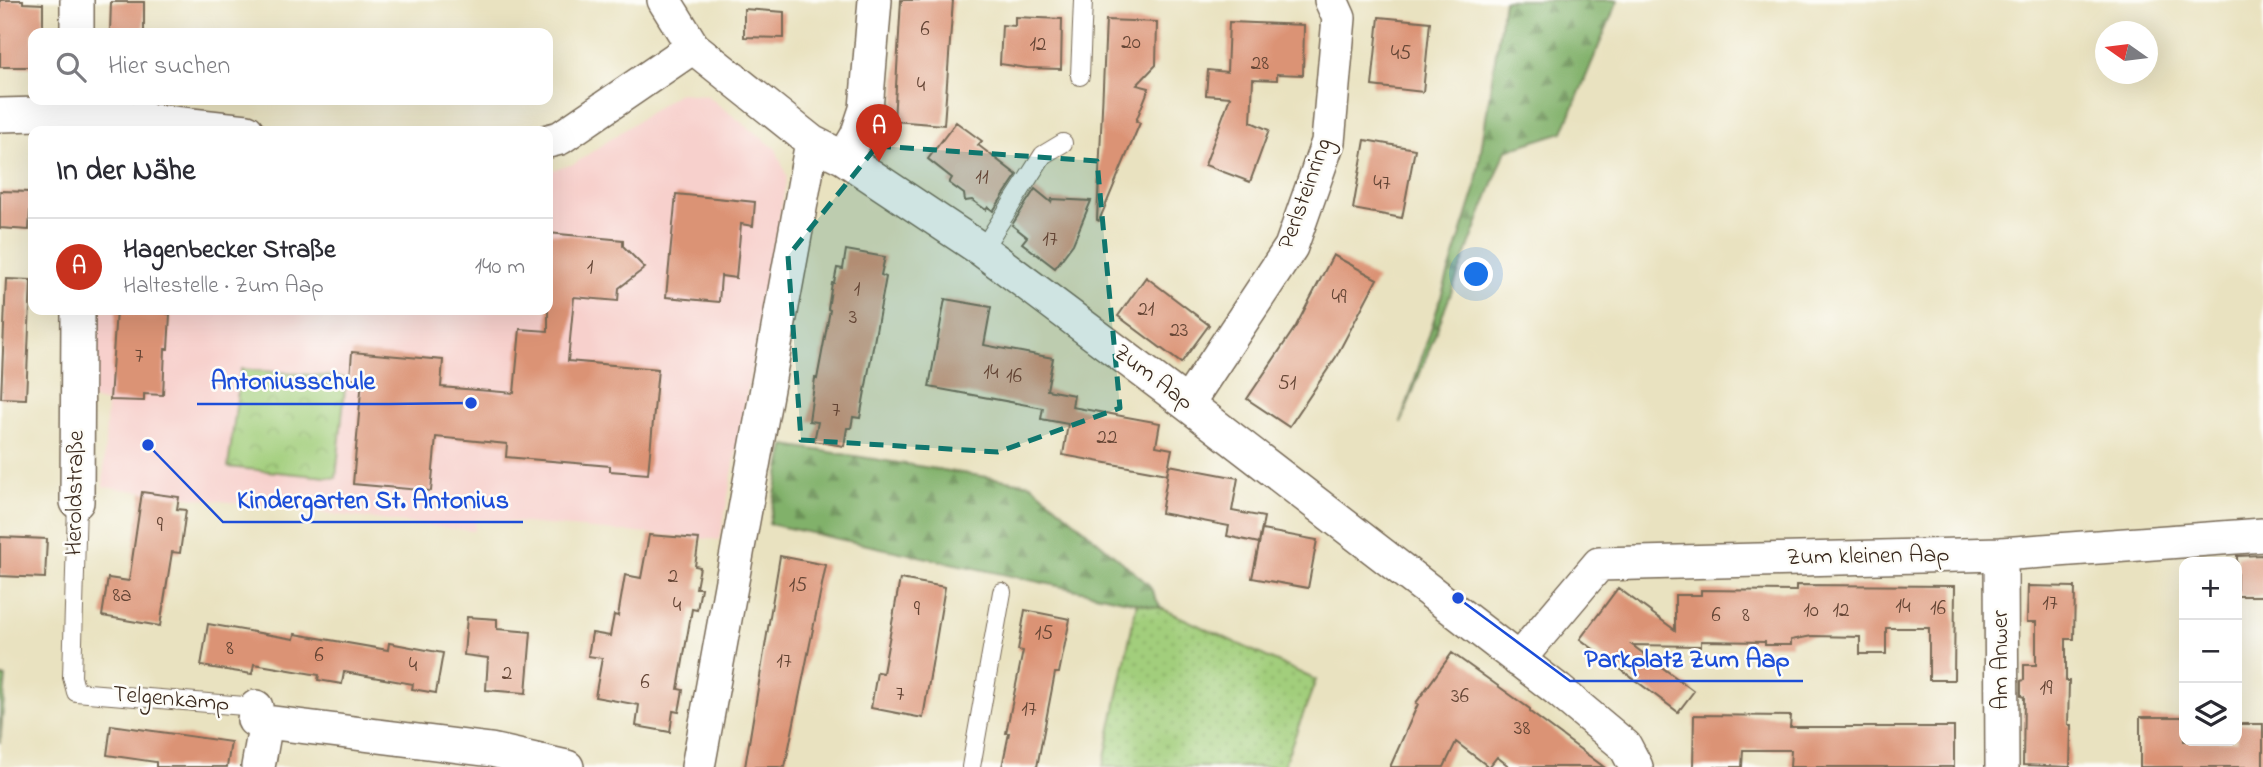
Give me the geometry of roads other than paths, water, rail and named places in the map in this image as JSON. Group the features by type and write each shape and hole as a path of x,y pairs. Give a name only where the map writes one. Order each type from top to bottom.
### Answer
{"street":[{"path":"77,0 78,28"},
{"name":"Zum Aap","path":"664,0 694,47 812,142 844,158 982,250 1187,404 1558,690 1625,746 1636,767"},
{"path":"844,158 857,136 866,109 875,0"},
{"name":"Perlsteinring","path":"1187,404 1291,247 1328,142 1339,18 1331,0"},
{"path":"553,140 560,138 694,47"},
{"path":"0,115 79,115 194,126"},
{"path":"698,767 812,142"},
{"name":"Heroldstraße","path":"77,502 78,315"},
{"name":"Zum kleinen Aap","path":"1518,660 1599,564 2001,554 2263,535"},
{"name":"Am Anwer","path":"2001,554 2002,767"},
{"path":"258,767 261,715"},
{"name":"Telgenkamp","path":"261,715 491,759 568,767"}],"lane":[{"path":"1080,76 1083,0"},
{"path":"982,250 1043,155 1063,143"},
{"name":"Heroldstraße","path":"72,677 77,502"},
{"path":"971,767 1002,592"},
{"name":"Telgenkamp","path":"72,677 76,692 261,715"}],"place":[{"name":"Hagenbecker Straße","path":"879,162"},
{"name":"Antoniusschule","path":"471,403"},
{"name":"Kindergarten St. Antonius","path":"148,445"},
{"name":"Parkplatz Zum Aap","path":"1458,598"}]}
